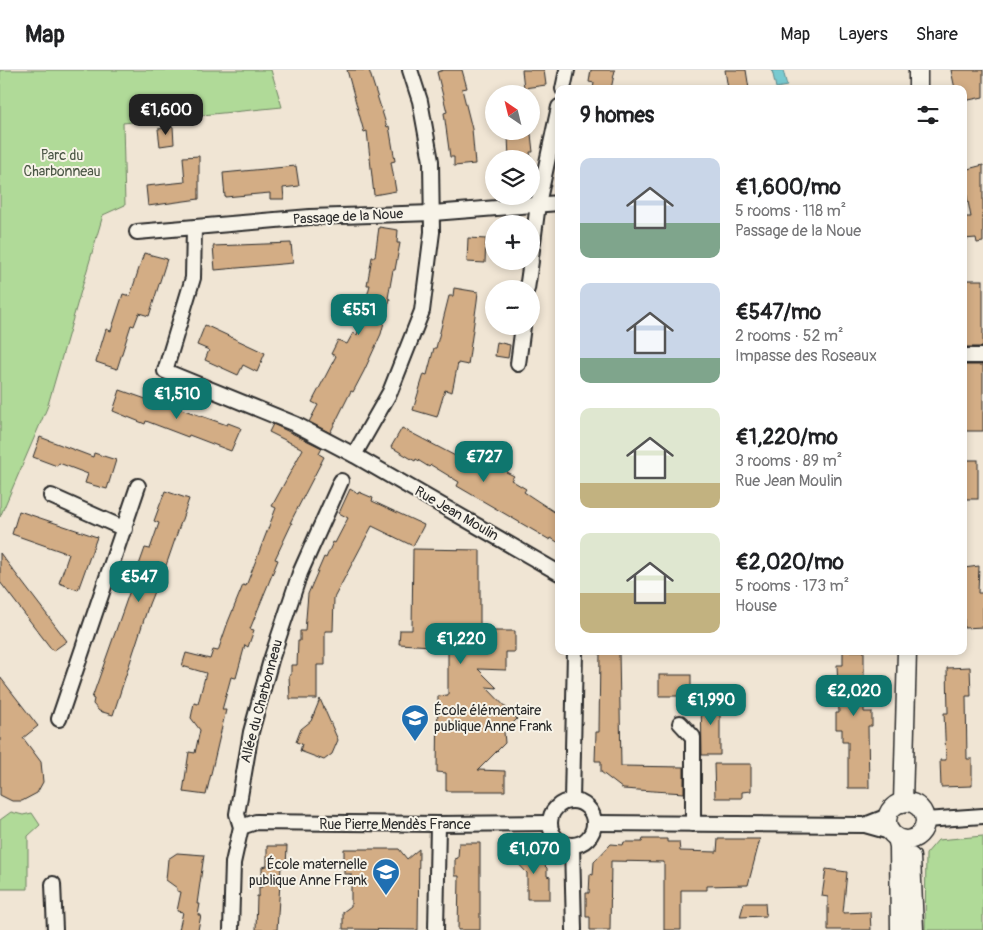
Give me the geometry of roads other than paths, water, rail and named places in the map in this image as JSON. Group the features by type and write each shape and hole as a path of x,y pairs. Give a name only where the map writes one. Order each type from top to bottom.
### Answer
{"street":[{"path":"354,455 390,392 422,311 433,213 431,160 420,101 410,70"},
{"path":"564,85 567,70"},
{"path":"918,70 918,85"},
{"path":"540,195 555,125"},
{"name":"Passage de la Noue","path":"540,204 555,202"},
{"name":"Passage de la Noue","path":"137,232 310,217 433,213 526,205"},
{"name":"Rue Jean Moulin","path":"194,228 193,278 164,371 295,424 354,455 555,571"},
{"path":"518,364 522,335"},
{"path":"967,356 983,356"},
{"name":"Allée du Charbonneau","path":"231,930 233,862 241,828 237,814 251,732 271,660 300,573 340,481"},
{"path":"59,719 138,486"},
{"path":"51,496 125,529"},
{"path":"572,801 575,655"},
{"path":"904,803 907,655"},
{"path":"680,723 693,737 693,824"},
{"path":"572,801 585,805 593,816 594,823 590,836 585,841 572,845 565,844 554,836 550,823 551,816 559,805 572,801"},
{"path":"594,823 866,825 897,831 922,832 925,820 918,807 904,803 894,807 897,831 899,846 900,930"},
{"path":"925,820 983,816"},
{"name":"Rue Pierre Mendès France","path":"241,828 256,822 550,823"},
{"path":"436,930 438,824"},
{"path":"897,831 911,864 914,930"},
{"path":"572,845 574,930"},
{"path":"53,884 55,930"}],"water":[{"path":"772,70 783,70 787,85 775,85"}],"place":[{"name":"École élémentaire publique Anne Frank","path":"415,742"},
{"name":"École maternelle publique Anne Frank","path":"386,896"}],"park label":[{"name":"Parc du Charbonneau","path":"62,164"}]}
